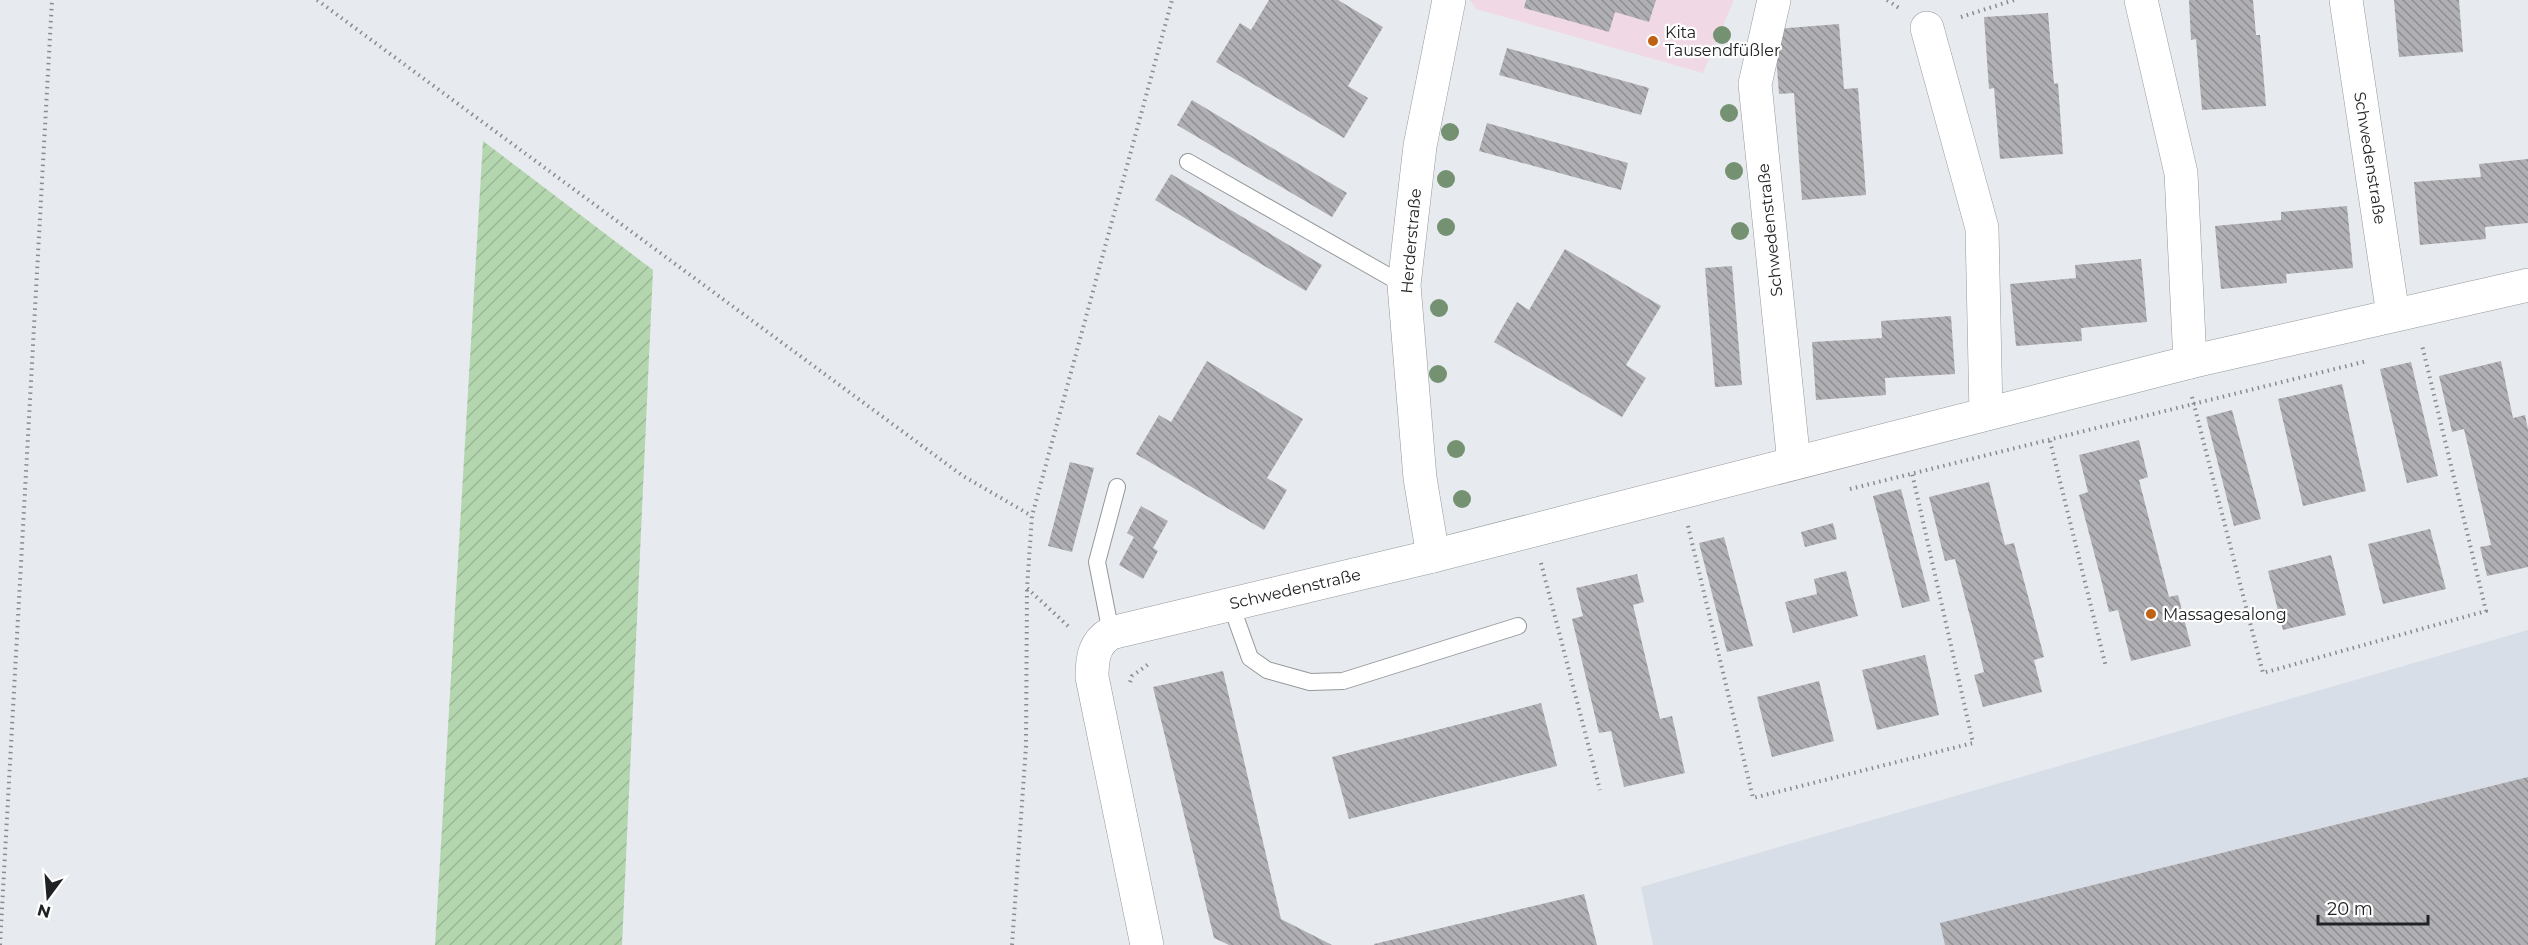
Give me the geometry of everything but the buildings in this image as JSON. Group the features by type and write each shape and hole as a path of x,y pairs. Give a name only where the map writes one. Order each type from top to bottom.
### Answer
{"street":[{"name":"Herderstraße","path":"1434,556 1420,478 1404,285 1420,146 1449,0"},
{"name":"Schwedenstraße","path":"1774,0 1755,84 1794,463"},
{"path":"2141,0 2181,173 2186,363"},
{"name":"Schwedenstraße","path":"2346,0 2404,313"},
{"path":"1927,28 1982,228 1986,414"},
{"name":"Schwedenstraße","path":"1103,642 1231,605 1533,531 2038,400 2186,363 2528,285"},
{"path":"1103,642 1092,662 1092,677 1147,945"}],"lane":[{"path":"1188,162 1404,285"},
{"path":"1103,642 1097,562 1117,487"},
{"path":"1231,605 1250,658 1266,670 1310,682 1343,681 1518,626"}],"path":[{"path":"0,945 52,0"},
{"path":"317,0 963,476 1032,516"},
{"path":"1011,945 1026,747 1027,588 1032,516 1172,0"},
{"path":"2186,363 2263,673 2487,611 2404,313"},
{"path":"2038,400 2106,667"},
{"path":"1680,493 1753,798 1973,743 1905,435"},
{"path":"1533,531 1600,790"},
{"path":"1027,588 1103,642"}],"shaded area":[{"name":"Kita Tausendfüßler","path":"1470,0 1734,0 1703,73 1476,9"},
{"path":"2528,630 2528,945 1653,945 1641,887"}],"green space":[{"path":"483,141 653,270 622,945 435,945"}],"place":[{"name":"Kita Tausendfüßler","path":"1653,41"},
{"name":"Massagesalong","path":"2151,614"}]}
